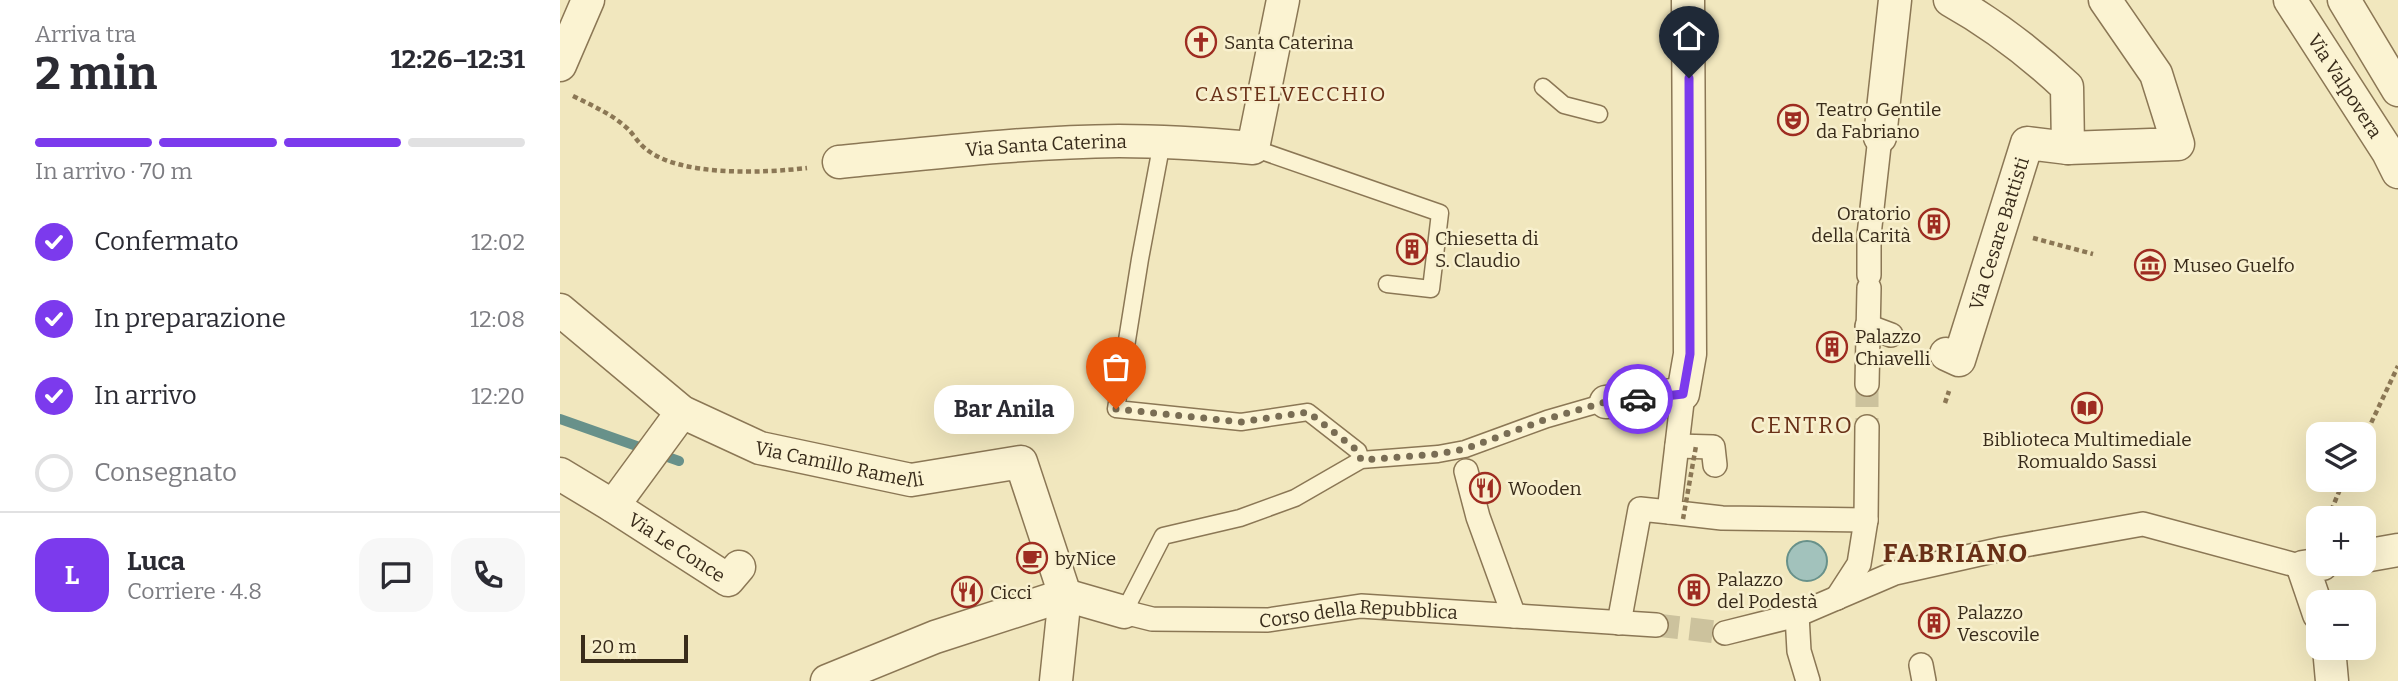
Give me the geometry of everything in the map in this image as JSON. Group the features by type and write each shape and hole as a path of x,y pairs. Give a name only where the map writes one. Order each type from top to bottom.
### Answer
{"street":[{"path":"560,65 588,0"},
{"path":"1253,148 1283,0"},
{"path":"1676,516 1686,446 1683,394 1690,354 1685,105 1688,0"},
{"path":"1867,384 1869,235 1895,0"},
{"path":"1950,0 1969,10 2036,58 2067,87 2068,148"},
{"name":"Via Cesare Battisti","path":"1950,376 1971,324 2027,143 2068,148 2178,144 2156,74 2105,0"},
{"name":"Via Valpovera","path":"2290,0 2388,152 2398,172"},
{"path":"2344,0 2398,90"},
{"name":"Via Santa Caterina","path":"839,162 1024,144 1162,142 1253,148"},
{"name":"Via Camillo Ramelli","path":"560,310 682,412 760,448 911,480 1021,462 1065,595"},
{"path":"1867,326 1891,335"},
{"path":"1606,402 1683,394"},
{"name":"Via Le Conce","path":"613,506 682,412"},
{"path":"1837,598 1859,564 1866,520 1867,427"},
{"path":"1686,446 1713,447 1715,465"},
{"path":"1466,471 1478,517 1514,616"},
{"name":"Via Le Conce","path":"560,474 728,580 739,567"},
{"path":"1619,623 1640,509 1676,516 1721,511 1866,520"},
{"path":"1725,634 1797,615 1895,573 2002,549 2143,524 2306,563"},
{"path":"2376,554 2398,550"},
{"path":"838,676 935,637 1065,595 1056,681"},
{"name":"Corso della Repubblica","path":"1065,595 1152,619 1268,620 1345,612 1361,606 1656,625"},
{"path":"1797,615 1799,651 1808,681"},
{"path":"2330,660 2332,681"}],"lane":[{"path":"1543,87 1564,105 1599,114"},
{"path":"1162,142 1116,409 1241,422 1308,412 1358,451 1361,460"},
{"name":"Via Santa Caterina","path":"1253,148 1440,214 1431,289 1387,285"},
{"path":"1124,612 1163,536 1240,518 1295,498 1361,460 1438,454 1465,449 1547,419 1606,402"}],"path":[{"path":"570,94 612,115 630,130 645,148 668,163 734,172 766,173 839,162"},
{"path":"2000,229 2093,254"},
{"path":"2372,422 2398,366"},
{"path":"1676,516 1686,446"}],"water":[{"path":"1807,541 1821,547 1827,561 1821,575 1807,581 1793,575 1787,561 1793,547"}],"waterway":[{"path":"560,419 679,461"}],"tunnel":[{"path":"1867,384 1867,427"},
{"path":"1656,625 1725,633"}],"way so far":[{"path":"1116,409 1241,422 1308,412 1358,451 1361,460 1438,454 1465,449 1547,419 1606,402 1638,399"}],"place":[{"name":"Santa Caterina","path":"1201,42"},
{"name":"Teatro Gentile da Fabriano","path":"1793,120"},
{"name":"Oratorio della Carità","path":"1934,224"},
{"name":"Chiesetta di S. Claudio","path":"1412,249"},
{"name":"Museo Guelfo","path":"2150,265"},
{"name":"Palazzo Chiavelli","path":"1832,347"},
{"name":"Biblioteca Multimediale Romualdo Sassi","path":"2087,408"},
{"name":"Bar Anila","path":"1116,409"},
{"name":"Wooden","path":"1485,488"},
{"name":"byNice","path":"1032,558"},
{"name":"Palazzo del Podestà","path":"1694,590"},
{"name":"Cicci","path":"967,592"},
{"name":"Palazzo Vescovile","path":"1934,623"}],"district":[{"name":"CASTELVECCHIO","path":"1291,94"},
{"name":"CENTRO","path":"1802,425"},
{"name":"FABRIANO","path":"1956,553"}],"route":[{"path":"1638,399 1683,394 1690,354 1689,78"}]}
